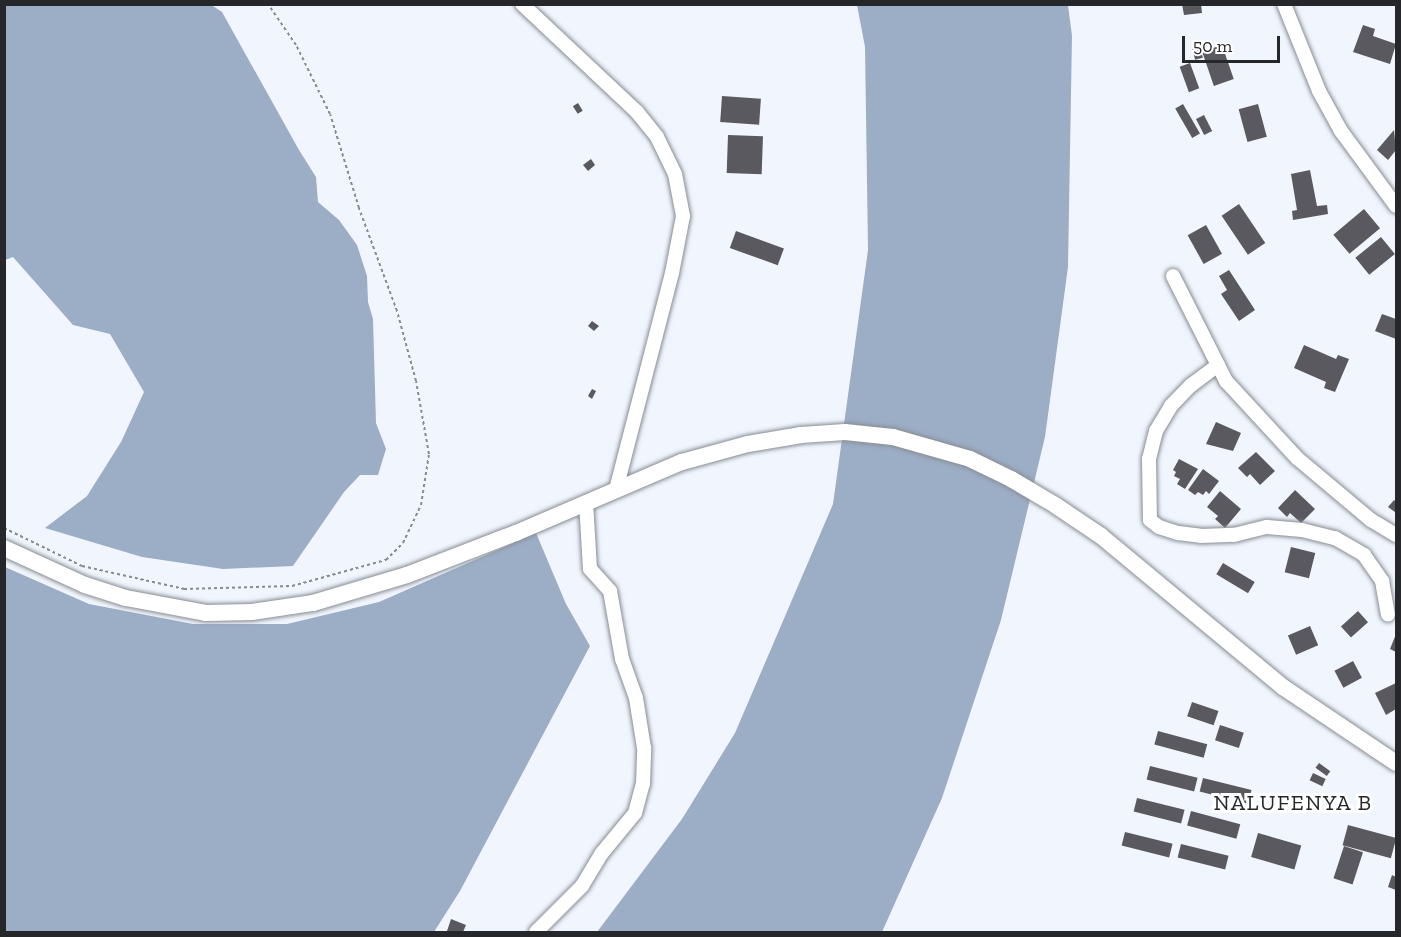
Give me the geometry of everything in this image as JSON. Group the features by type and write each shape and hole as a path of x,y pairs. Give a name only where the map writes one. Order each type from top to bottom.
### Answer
{"main road":[{"path":"4,548 86,585 126,598 206,613 252,612 313,603 355,592 427,568 555,517 682,462 748,444 801,435 846,432 893,437 970,459 1011,479 1101,536 1283,687 1396,763"}],"street":[{"path":"522,4 637,112 657,137 675,174 682,216 672,273 616,489"},
{"path":"1284,4 1319,91 1341,131 1396,206"},
{"path":"1173,276 1226,381 1297,458 1371,520 1396,535"},
{"path":"1218,365 1191,385 1171,406 1156,431 1149,459 1150,520 1159,527 1178,533 1201,536 1234,535 1267,527 1302,530 1335,538 1364,555 1382,581 1388,614"},
{"path":"536,933 582,886 602,854 634,813 643,784 644,747 636,698 622,659 610,591 590,569 586,502"}],"path":[{"path":"4,528 82,566 184,588 292,586 386,560 403,543 421,505 429,454 416,381 397,311 359,208 330,114 296,45 268,4"}],"water":[{"path":"5,4 210,4 222,12 316,177 318,202 339,220 357,245 367,276 368,302 373,319 376,423 386,449 378,475 360,475 344,492 293,566 223,569 142,557 45,528 87,496 121,442 144,392 110,334 73,325 13,257 5,260"},
{"path":"857,5 1068,5 1072,36 1068,267 1045,437 1001,620 942,798 882,932 597,932 682,819 735,733 833,504 868,250 865,47"},
{"path":"536,533 566,604 590,646 460,891 434,932 5,932 5,567 89,604 193,624 287,624 379,602"}],"building":[{"path":"1182,4 1201,4 1202,13 1184,15"},
{"path":"1363,25 1375,29 1373,36 1396,44 1390,64 1353,52"},
{"path":"1222,45 1234,79 1214,86 1202,52"},
{"path":"1200,47 1203,58 1195,60 1192,49"},
{"path":"1190,63 1199,88 1189,92 1180,67"},
{"path":"722,96 761,99 759,125 720,122"},
{"path":"578,103 583,111 578,114 573,106"},
{"path":"1183,104 1200,133 1192,138 1175,108"},
{"path":"1258,104 1267,137 1247,142 1239,109"},
{"path":"1204,115 1212,131 1204,135 1196,119"},
{"path":"1394,130 1396,150 1388,160 1377,150"},
{"path":"728,135 763,136 762,174 727,173"},
{"path":"591,159 595,165 588,171 583,165"},
{"path":"1310,170 1317,206 1327,205 1328,214 1293,220 1292,211 1297,210 1291,174"},
{"path":"1239,204 1265,243 1248,255 1222,216"},
{"path":"1364,209 1380,228 1349,254 1333,235"},
{"path":"1206,225 1222,254 1204,264 1188,235"},
{"path":"736,231 784,248 778,265 730,248"},
{"path":"1381,237 1395,254 1369,275 1355,258"},
{"path":"1229,270 1255,310 1239,321 1221,294 1227,290 1219,276"},
{"path":"1382,314 1396,319 1396,339 1375,331"},
{"path":"592,321 599,326 594,331 588,326"},
{"path":"1304,345 1336,359 1338,355 1349,359 1335,392 1324,388 1326,382 1294,368"},
{"path":"592,389 596,391 592,399 588,396"},
{"path":"1216,422 1241,433 1233,451 1206,444"},
{"path":"1256,452 1275,471 1260,485 1250,474 1247,477 1238,468"},
{"path":"1179,459 1198,469 1185,489 1177,484 1180,479 1174,476 1176,472 1173,470"},
{"path":"1203,469 1219,481 1209,494 1206,491 1203,495 1198,492 1195,495 1188,490"},
{"path":"1295,490 1315,509 1301,523 1290,513 1287,517 1278,508"},
{"path":"1220,491 1241,509 1225,528 1215,519 1218,516 1207,507"},
{"path":"1394,500 1396,502 1395,512 1388,507"},
{"path":"1291,547 1315,553 1309,578 1285,572"},
{"path":"1223,563 1255,582 1248,593 1216,574"},
{"path":"1358,611 1368,622 1351,638 1341,626"},
{"path":"1310,626 1318,645 1296,655 1288,635"},
{"path":"1396,634 1396,652 1390,649"},
{"path":"1353,661 1362,678 1343,688 1334,671"},
{"path":"1396,683 1396,709 1386,715 1375,693"},
{"path":"1192,702 1218,711 1214,725 1187,716"},
{"path":"1220,725 1244,733 1239,748 1215,740"},
{"path":"1158,731 1207,744 1204,758 1154,745"},
{"path":"1319,763 1330,771 1327,776 1315,768"},
{"path":"1150,766 1198,778 1194,791 1147,780"},
{"path":"1313,773 1326,779 1322,786 1310,780"},
{"path":"1203,778 1252,790 1248,804 1200,792"},
{"path":"1137,798 1185,810 1181,823 1134,812"},
{"path":"1191,811 1240,824 1236,839 1187,825"},
{"path":"1348,825 1396,838 1391,858 1343,845"},
{"path":"1125,832 1173,844 1169,857 1122,846"},
{"path":"1258,833 1301,845 1294,869 1251,857"},
{"path":"1181,844 1229,856 1225,869 1178,858"},
{"path":"1344,846 1363,852 1353,885 1333,878"},
{"path":"1392,875 1396,877 1396,890 1388,887"},
{"path":"451,919 466,925 463,932 447,931"}],"district":[{"name":"NALUFENYA B","path":"1293,803"}]}
